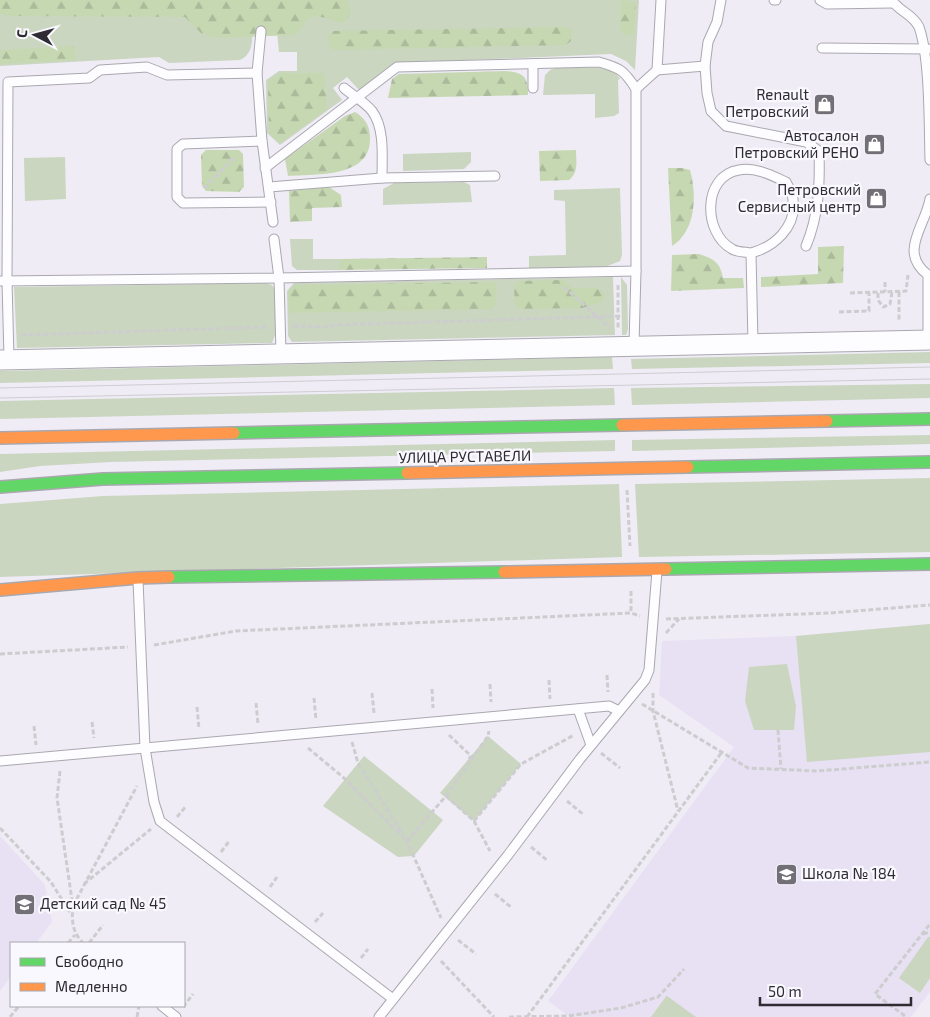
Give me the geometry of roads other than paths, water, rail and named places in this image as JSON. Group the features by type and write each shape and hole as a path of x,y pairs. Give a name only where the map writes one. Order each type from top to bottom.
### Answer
{"main road":[{"name":"УЛИЦА РУСТАВЕЛИ","path":"0,438 930,419"},
{"name":"УЛИЦА РУСТАВЕЛИ","path":"0,487 103,479 930,462"},
{"path":"0,590 138,578 930,564"}],"street":[{"path":"5,359 929,340"}],"lane":[{"path":"657,70 661,0"},
{"path":"721,0 717,22 708,42 705,66 707,93 711,111 726,126 806,142 819,151 820,188 814,227 806,246"},
{"path":"820,0 828,4 893,1 910,15 919,26 928,49 930,160"},
{"path":"261,31 257,72 262,141 273,222"},
{"path":"822,48 928,49"},
{"path":"265,168 397,67 599,62 620,68 627,74 636,89 634,345"},
{"path":"533,64 533,88"},
{"path":"636,89 657,70 705,66"},
{"path":"5,359 8,336 3,281 4,171 9,139 8,82 88,78 100,70 147,67 167,75 257,72"},
{"path":"344,88 371,110 378,122 382,148 382,178"},
{"path":"262,141 183,144 179,146 177,149 177,197 183,203 271,202"},
{"path":"738,170 763,171 786,182 793,200 793,215 782,236 762,250 751,253 732,250 716,233 710,216 712,193 722,177 738,170"},
{"path":"269,187 382,178 495,176"},
{"path":"929,340 929,275 920,269 916,261 914,248 930,200"},
{"path":"274,239 280,278 281,353"},
{"path":"751,253 753,343"},
{"path":"3,281 636,271"},
{"path":"379,1017 645,680 649,670 652,619 658,570"},
{"path":"138,578 146,748 154,802 160,821 393,999"},
{"path":"0,761 609,706 619,711"},
{"path":"578,709 591,746"},
{"path":"163,1007 176,1017"}],"tram line":[{"path":"0,388 930,367"},
{"path":"0,398 930,379"}],"place":[{"name":"Renault Петровский","path":"825,104"},
{"name":"Автосалон Петровский РЕНО","path":"875,145"},
{"name":"Петровский Сервисный центр","path":"877,199"},
{"name":"Школа № 184","path":"786,874"},
{"name":"Детский сад № 45","path":"24,904"}]}
